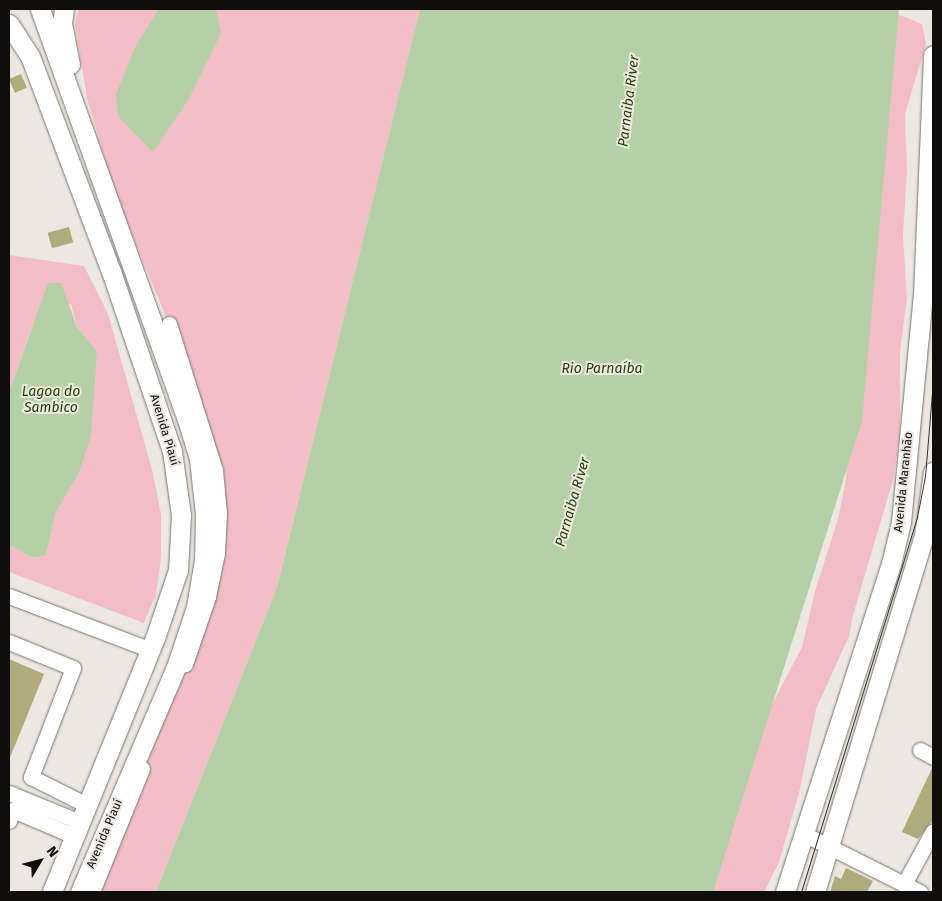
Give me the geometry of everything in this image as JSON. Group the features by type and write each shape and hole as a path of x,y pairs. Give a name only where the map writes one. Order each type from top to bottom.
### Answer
{"main road":[{"path":"13,9 30,56"},
{"name":"Avenida Piauí","path":"40,9 187,419 199,459 205,514 204,560 196,607 176,667 80,892"},
{"name":"Avenida Piauí","path":"64,9 62,23 81,119"},
{"name":"Avenida Piauí","path":"10,28 30,56 111,271 172,451 181,514 178,570 151,650 52,892"},
{"name":"Avenida Maranhão","path":"785,892 891,564 901,522 923,295 933,55"},
{"name":"Avenida Maranhão","path":"815,892 929,537 933,472"},
{"path":"901,522 929,537"}],"street":[{"path":"92,892 193,644 217,553 219,513 215,470 168,324"},
{"path":"9,596 151,650"},
{"path":"9,642 73,668 31,777 80,821"},
{"path":"9,793 80,821"},
{"path":"9,821 13,810 80,821"},
{"path":"904,884 933,831"},
{"path":"804,834 920,892"}],"shaded area":[{"path":"78,9 420,9 277,587 156,892 92,892 217,553 169,324 115,194 87,98 75,25"},
{"path":"895,13 922,24 926,44 905,114 907,171 903,234 907,299 900,351 900,431 893,480 853,615 849,636 816,709 800,789 779,862 764,892 712,892 757,734 802,647 815,591 838,519 845,485"},
{"path":"9,255 84,266 108,314 153,473 161,515 161,559 156,594 144,623 9,572 9,545 34,558 46,555 56,512 78,475 97,351 77,327 71,304 33,324 9,392"}],"water":[{"path":"159,9 216,9 221,33 189,99 153,152 118,116 116,94 135,47"},
{"name":"Rio Parnaíba","path":"420,9 899,9 862,421 713,892 156,892 277,587"},
{"name":"Lagoa do Sambico","path":"48,283 61,283 77,327 97,351 91,436 78,475 56,512 46,555 34,558 9,545 9,392"}],"building":[{"path":"21,74 27,88 15,93 9,79"},
{"path":"69,227 73,242 52,248 48,233"},
{"path":"9,659 44,674 9,760"},
{"path":"933,766 933,820 918,839 902,832"},
{"path":"846,868 873,881 867,892 830,892 835,876 841,879"}],"tram line":[{"path":"801,892 917,517 925,476 933,381"}],"water label":[{"name":"Parnaiba River","path":"629,101"},
{"name":"Parnaiba River","path":"573,502"}]}
